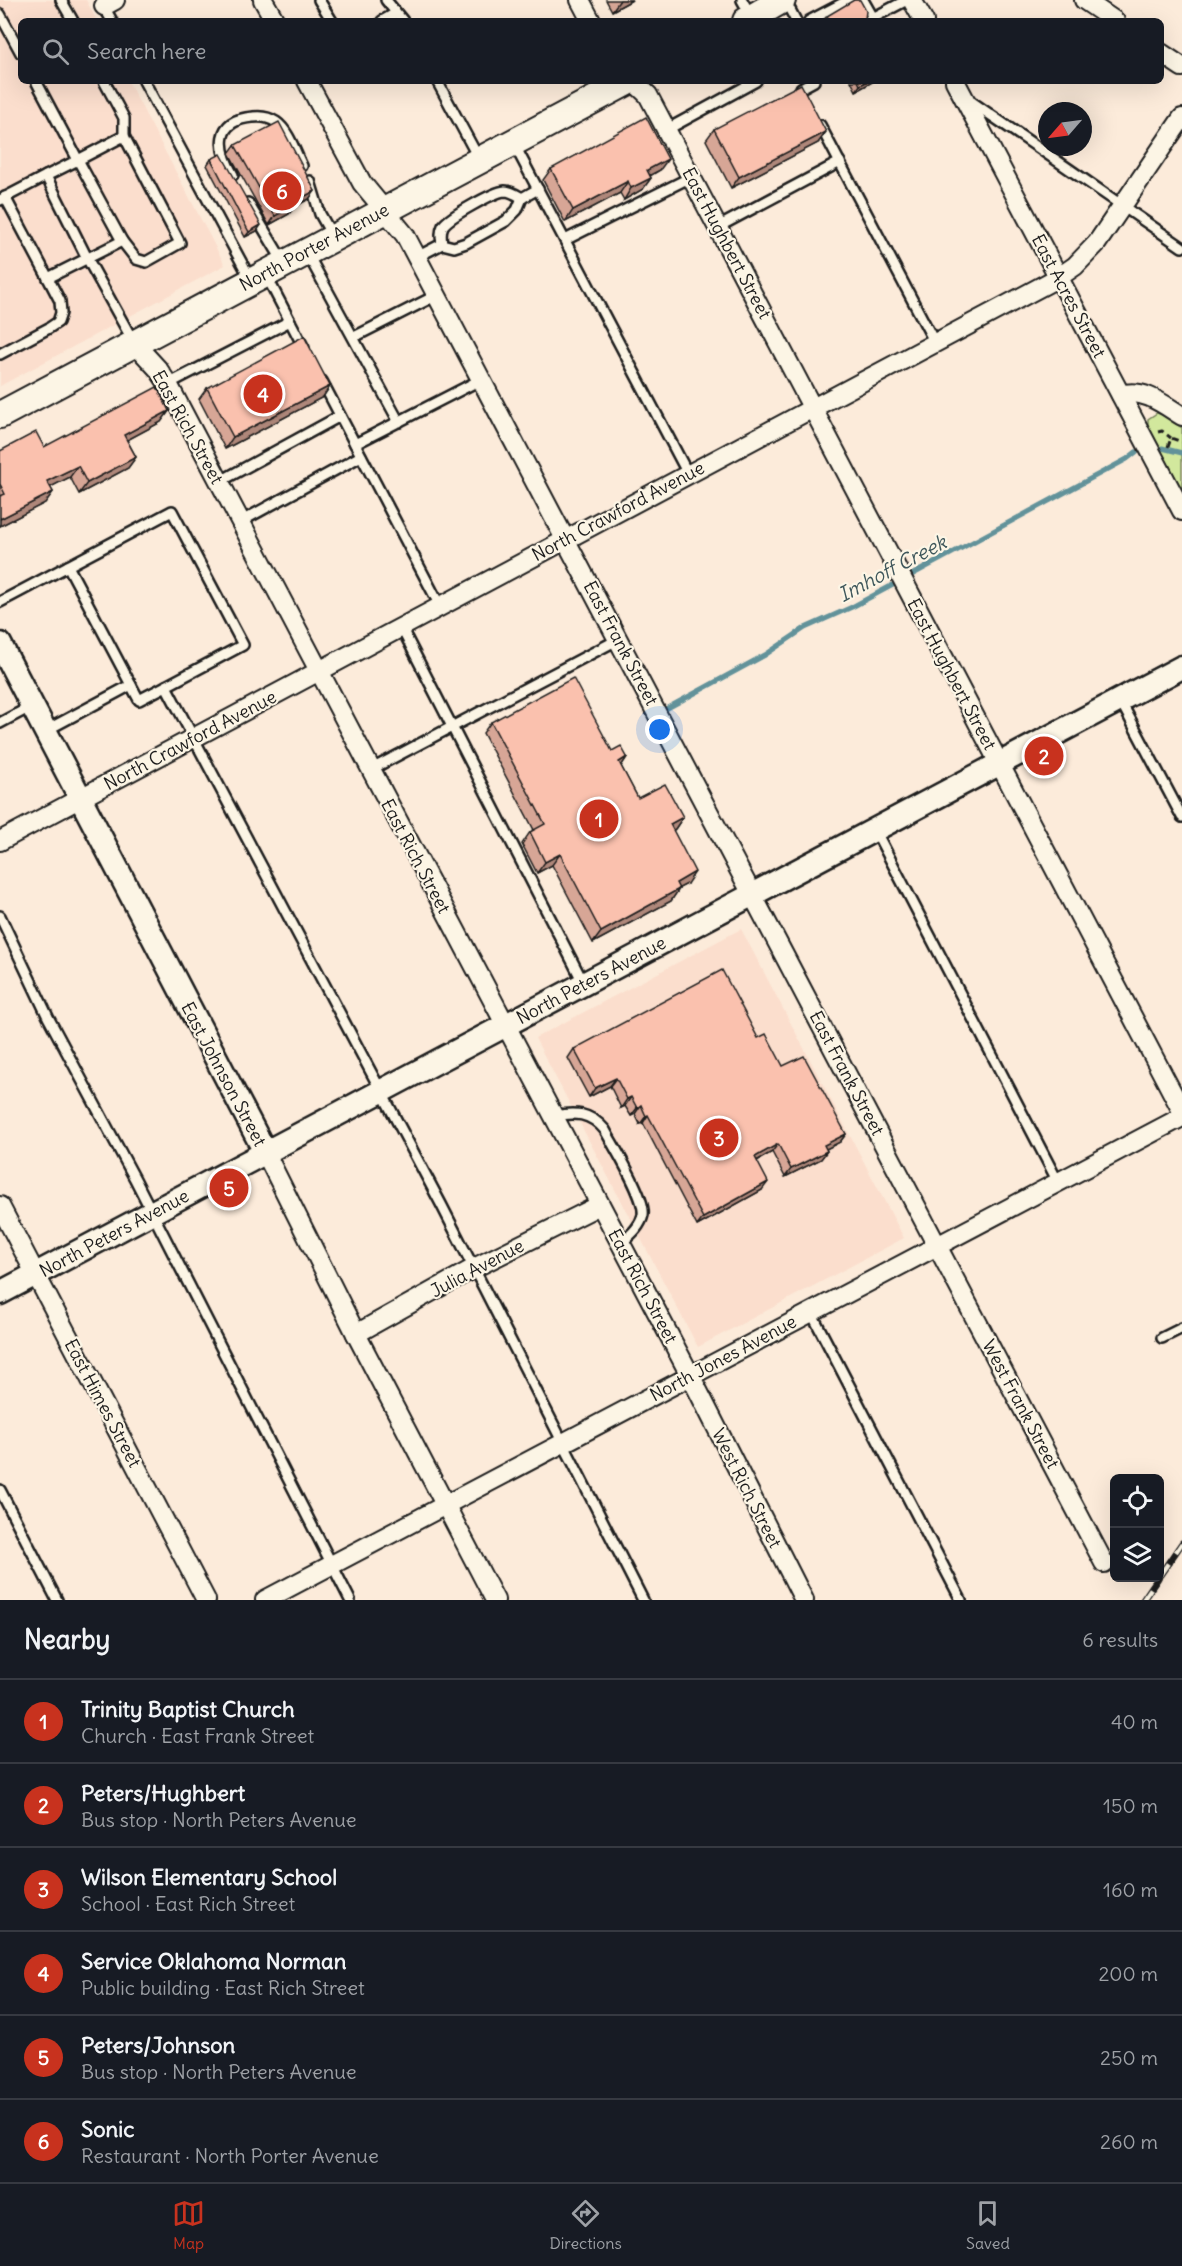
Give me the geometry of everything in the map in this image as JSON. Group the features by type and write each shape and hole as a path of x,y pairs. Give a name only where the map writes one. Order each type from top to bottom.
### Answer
{"main road":[{"path":"753,15 784,0"},
{"name":"North Porter Avenue","path":"0,415 479,159 625,84"}],"street":[{"path":"263,0 272,18"},
{"path":"580,0 589,18"},
{"path":"912,0 922,18"},
{"path":"1084,0 1111,18"},
{"path":"1164,55 1182,67"},
{"name":"East Frank Street","path":"309,84 363,183 405,235 417,257 938,1245"},
{"name":"East Hughbert Street","path":"635,84 648,95 1182,1111"},
{"name":"East Acres Street","path":"959,88 1182,511"},
{"name":"North Crawford Avenue","path":"0,841 1059,277 1086,256 1182,118"},
{"name":"East Rich Street","path":"134,344 158,369 168,384 690,1375"},
{"path":"1121,395 1129,392 1147,396 1158,400 1182,416"},
{"name":"East Johnson Street","path":"0,644 495,1600"},
{"name":"North Peters Avenue","path":"0,1293 1182,667"},
{"name":"North Jones Avenue","path":"265,1600 1182,1117"},
{"name":"Julia Avenue","path":"356,1334 474,1268 600,1205"},
{"name":"East Himes Street","path":"0,1206 206,1600"},
{"name":"West Frank Street","path":"938,1245 1104,1563"},
{"name":"West Rich Street","path":"690,1375 804,1600"}],"lane":[{"path":"61,0 71,18"},
{"path":"319,0 330,18"},
{"path":"386,0 400,18"},
{"path":"784,0 794,18"},
{"path":"815,18 849,0"},
{"path":"863,0 871,18"},
{"path":"876,18 907,0"},
{"path":"387,18 396,13"},
{"path":"0,14 18,47"},
{"path":"38,84 122,241 136,259 146,262 180,243 124,136 124,118 106,84"},
{"path":"146,84 277,267 354,337 399,422"},
{"path":"439,84 479,159"},
{"path":"666,130 750,84"},
{"path":"799,85 806,99"},
{"path":"959,88 1182,247"},
{"path":"307,352 290,321 277,267 221,153 223,133 231,123 246,117 262,116 274,121 284,130 313,188 320,214 333,237"},
{"path":"817,120 934,343"},
{"path":"0,354 58,322 61,313 60,301 3,198 124,136"},
{"path":"513,142 688,474"},
{"path":"718,227 840,162"},
{"path":"46,176 134,344"},
{"path":"565,240 691,177"},
{"path":"417,257 442,244 454,247 466,243 507,220 517,210 522,198 538,189"},
{"path":"442,244 440,232 452,217 505,191 522,198"},
{"path":"48,278 122,241"},
{"path":"354,337 437,295"},
{"path":"168,384 290,321"},
{"path":"318,374 440,606"},
{"path":"355,444 482,379"},
{"path":"219,482 340,416"},
{"path":"240,522 361,456"},
{"path":"0,603 68,566 172,511 243,645 140,700 68,566"},
{"path":"401,627 584,984"},
{"path":"370,770 619,639"},
{"path":"45,731 131,685"},
{"path":"166,686 474,1268 643,1600"},
{"path":"1120,700 1182,817"},
{"path":"0,723 32,706"},
{"path":"875,830 1058,1182"},
{"path":"0,916 48,1017 152,1213 350,1600"},
{"path":"554,1116 580,1113 599,1123 605,1130 638,1193 644,1212 637,1227 620,1244"},
{"path":"811,1312 961,1600"},
{"path":"1162,1338 1182,1328"},
{"path":"0,1490 57,1600"}],"path":[{"path":"1156,432 1162,430 1171,438 1182,442"},
{"path":"1170,443 1171,438"}],"shaded area":[{"path":"0,0 86,0 95,18 18,18 18,84 130,84 225,265 0,386"},
{"path":"741,929 904,1238 698,1347 535,1038"}],"green space":[{"path":"1157,413 1182,428 1182,489 1148,427 1148,419"}],"building":[{"path":"854,0 860,0 866,11 865,18 828,18 827,16"},
{"path":"801,84 826,132 739,177 714,129"},
{"path":"646,117 668,159 647,170 651,178 631,188 628,181 573,210 551,169"},
{"path":"279,122 315,191 293,202 295,205 275,216 235,145"},
{"path":"221,154 261,225 249,232 211,159"},
{"path":"304,336 330,386 233,437 207,388"},
{"path":"157,387 169,411 124,435 136,457 87,483 78,466 47,481 53,492 0,519 0,496 5,494 0,484 0,451 36,432 44,447"},
{"path":"573,678 612,751 621,746 627,757 619,762 638,798 665,784 683,817 670,824 695,872 676,883 679,889 601,932 560,854 545,862 530,832 545,824 491,722"},
{"path":"722,970 758,1038 766,1034 783,1066 804,1056 846,1134 824,1145 827,1151 791,1169 778,1144 755,1157 768,1182 703,1218 641,1105 637,1108 631,1097 627,1099 616,1078 595,1088 574,1049"}],"waterway":[{"name":"Imhoff Creek","path":"1162,448 1182,453"},
{"name":"Imhoff Creek","path":"662,711 765,655 805,628 852,607 1127,459 1136,452"}],"railway":[{"path":"1164,1569 1182,1543"},
{"path":"1143,1600 1155,1582"}],"place":[{"name":"Sonic","path":"282,191"},
{"name":"Service Oklahoma Norman","path":"263,394"},
{"name":"Peters/Hughbert","path":"1044,756"},
{"name":"Trinity Baptist Church","path":"599,819"},
{"name":"Wilson Elementary School","path":"719,1138"},
{"name":"Peters/Johnson","path":"229,1188"}]}
